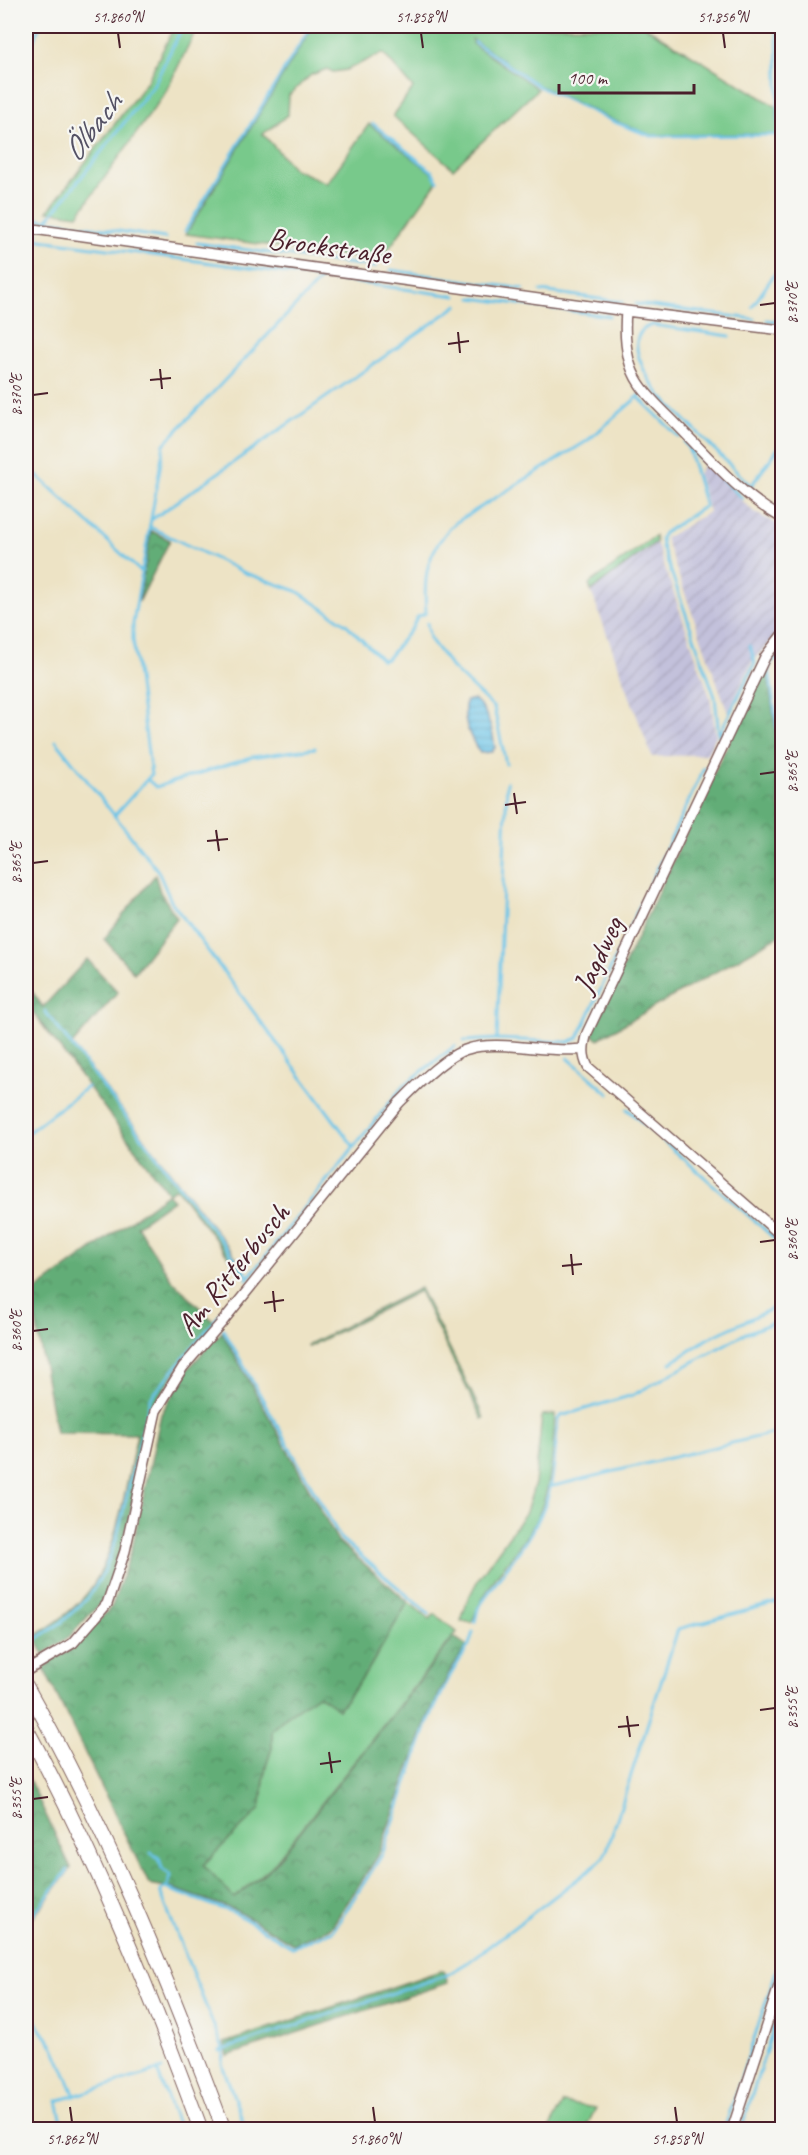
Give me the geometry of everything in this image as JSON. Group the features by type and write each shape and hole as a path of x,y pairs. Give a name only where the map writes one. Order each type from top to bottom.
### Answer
{"highway":[{"path":"26,1686 54,1737 123,1877 166,1978 224,2130"},
{"path":"26,1728 72,1817 110,1898 151,1994 201,2130"}],"street":[{"name":"Brockstraße","path":"26,228 626,311 783,330"},
{"path":"626,311 628,358 638,382 708,457 760,506 783,518"},
{"name":"Jagdweg","path":"583,1050 587,1033 765,657 783,634"},
{"name":"Am Ritterbusch","path":"26,1671 73,1643 107,1605 125,1551 156,1411 183,1367 399,1103 420,1082 465,1050 474,1047 583,1050"},
{"path":"583,1050 588,1067 783,1236"},
{"path":"732,2130 783,1977"}],"shaded area":[{"path":"704,464 754,512 782,527 782,629 752,662 728,713 665,538 709,512 698,474"},
{"path":"656,542 710,697 716,736 707,754 652,757 591,591"}],"green space":[{"path":"175,26 198,26 165,93 78,215 48,211 146,83"},
{"path":"313,26 644,26 777,107 778,134 651,135 540,86 472,39 473,44 538,89 453,169 393,116 413,88 383,53 346,70 333,72 327,69 311,75 289,95 288,115 263,134 294,169 327,183 369,124 432,173 436,178 436,183 380,261 186,234"},
{"path":"151,531 170,540 139,602"},
{"path":"655,536 656,542 591,591 589,584"},
{"path":"767,666 781,771 777,782 782,823 782,934 598,1039 592,1034 721,758"},
{"path":"155,875 160,892 177,918 134,973 104,939"},
{"path":"87,959 118,992 72,1045 246,1270 242,1274 176,1188 168,1194 173,1200 137,1226 171,1279 216,1324 181,1364 154,1405 122,1549 103,1600 70,1636 44,1654 34,1637 79,1603 105,1563 119,1520 137,1434 56,1433 31,1294 168,1193 26,1003 26,983 43,1007"},
{"path":"420,1288 484,1418 482,1419 419,1291 308,1347 307,1345"},
{"path":"222,1332 338,1541 408,1602 368,1670 339,1709 318,1695 284,1718 272,1731 272,1748 266,1766 260,1809 203,1865 234,1898 273,1866 454,1637 467,1646 449,1673 425,1724 378,1856 331,1928 293,1944 235,1910 172,1888 149,1884 43,1667 76,1646 112,1606 132,1549 161,1414 188,1369"},
{"path":"555,1414 548,1486 539,1513 533,1526 484,1596 472,1623 461,1621 467,1601 479,1578 526,1512 535,1483 542,1415"},
{"path":"408,1602 430,1619 435,1614 457,1632 272,1866 234,1898 203,1865 260,1809 266,1766 272,1748 272,1731 284,1718 319,1694 339,1709 368,1670"},
{"path":"26,1773 71,1868 26,1927"},
{"path":"443,1970 448,1983 227,2056 224,2043"},
{"path":"563,2103 596,2108 585,2129 549,2129"}],"water":[{"path":"474,699 483,709 491,728 495,748 491,752 480,753 467,728 466,701"}],"waterway":[{"path":"26,57 40,26"},
{"name":"Ölbach","path":"42,227 153,86 183,26"},
{"path":"185,231 311,26"},
{"path":"777,26 779,135"},
{"path":"474,42 540,87 612,121 651,136 782,135"},
{"path":"373,124 433,172 437,181"},
{"path":"26,217 165,238"},
{"name":"Ölbach","path":"26,250 38,233"},
{"path":"26,238 456,296"},
{"path":"197,243 375,267"},
{"path":"752,307 782,263"},
{"path":"391,270 523,289"},
{"path":"114,816 151,775 133,640 133,623 164,444 321,279"},
{"path":"541,291 622,302"},
{"path":"472,298 609,316"},
{"path":"636,304 754,319"},
{"path":"151,520 458,305"},
{"path":"767,320 782,322"},
{"path":"730,336 652,325 642,330 637,348 649,380 661,396 751,486 782,443"},
{"path":"426,612 425,586 429,564 438,543 455,523 587,441 640,395"},
{"path":"638,397 679,437"},
{"path":"684,442 689,450 705,506 664,533 661,538 715,697 719,736"},
{"path":"687,446 742,498"},
{"path":"26,465 142,573"},
{"path":"776,507 782,512"},
{"path":"150,527 245,573 297,591 346,624 382,660 387,659 412,628 417,617 426,613"},
{"path":"427,623 430,639 453,669 494,708 506,764"},
{"path":"719,735 755,663 750,646"},
{"path":"782,655 772,661 769,668 782,765"},
{"path":"56,741 158,871 171,901 354,1147"},
{"path":"148,780 156,787 252,757 315,748"},
{"path":"464,1041 497,1039 568,1042 578,1038 704,768"},
{"path":"782,774 780,782 782,800"},
{"path":"497,1039 507,782"},
{"path":"45,1011 249,1277"},
{"path":"247,1279 403,1086 455,1046"},
{"path":"568,1058 609,1094"},
{"path":"26,1134 87,1087"},
{"path":"627,1109 782,1245"},
{"path":"671,1363 707,1339 782,1304"},
{"path":"26,1638 29,1644 62,1622 88,1598 104,1572 117,1537 150,1399 225,1308"},
{"path":"475,1622 478,1609 522,1547 544,1507 552,1475 558,1419 561,1416 633,1395 744,1334 782,1319"},
{"path":"223,1329 341,1539 429,1614"},
{"path":"549,1487 782,1431"},
{"path":"219,2051 447,1975 467,1963 596,1865 607,1850 678,1629 782,1601"},
{"path":"165,1888 235,1913 292,1947 333,1931 382,1855 428,1722 450,1676 469,1645 473,1632"},
{"path":"151,1853 159,1858 162,1869 171,1875 168,1886 161,1890 161,1894 223,2049 222,2064 246,2130"},
{"path":"26,1924 68,1870"},
{"path":"725,2127 782,1953"},
{"path":"741,2130 782,2000"},
{"path":"26,2009 54,2047 75,2096"},
{"path":"64,2130 57,2101 162,2069"},
{"path":"157,2070 179,2130"}]}
